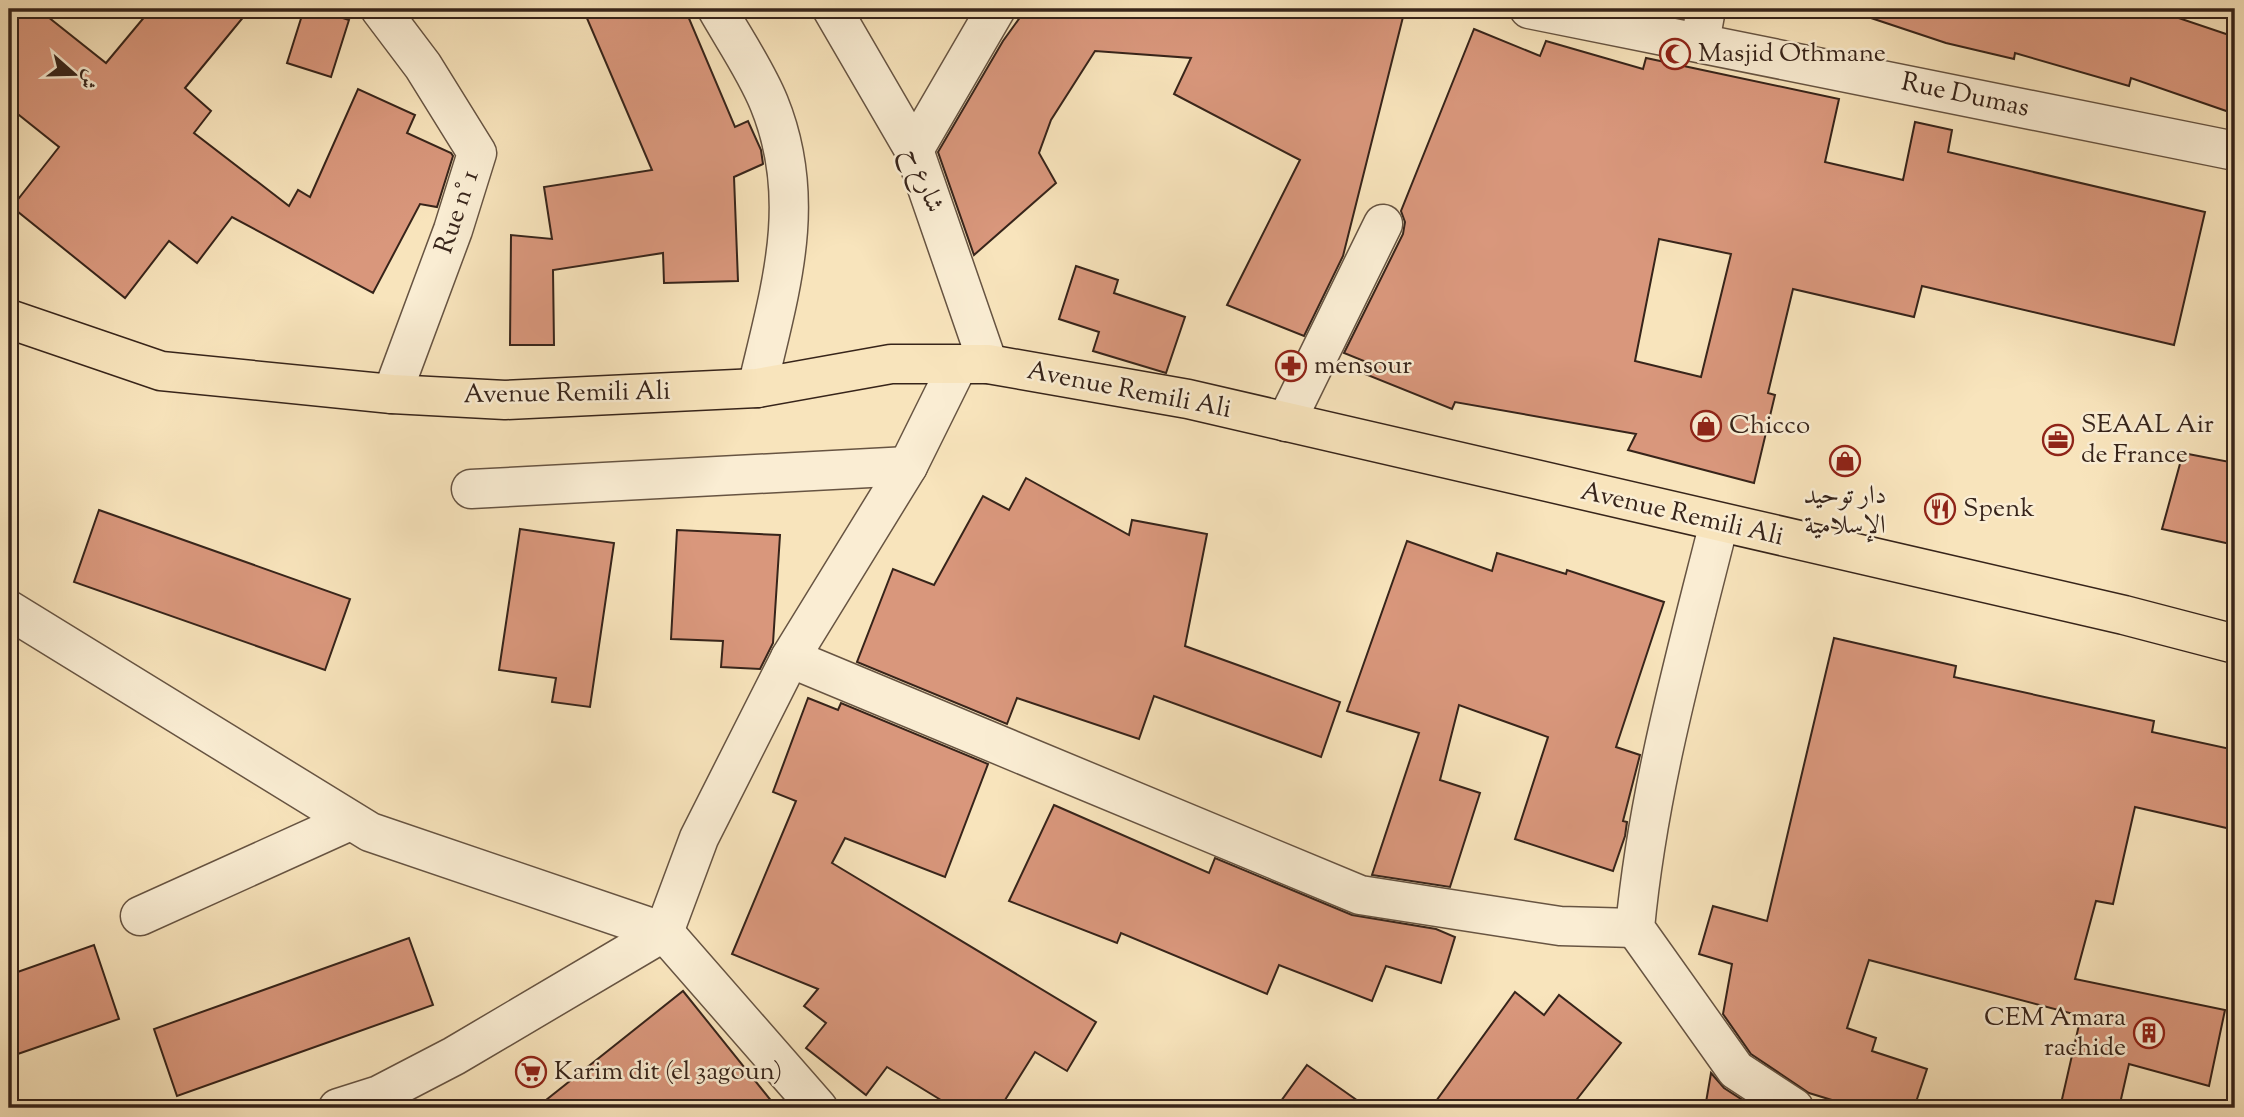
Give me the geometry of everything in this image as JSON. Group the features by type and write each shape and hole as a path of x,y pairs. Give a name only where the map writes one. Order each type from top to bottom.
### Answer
{"main road":[{"name":"Avenue Remili Ali","path":"9,319 161,371 392,394 505,400 757,388 891,364 973,364 1188,399 2124,615 2235,644"}],"street":[{"name":"Rue n° 1","path":"380,9 423,66 477,153 453,230 392,394"},
{"path":"717,9 769,103 789,171 788,254 757,388"},
{"name":"شارع ح","path":"832,9 914,150 973,364"},
{"path":"914,150 996,9"},
{"name":"Rue Dumas","path":"1529,9 1703,25 2235,151"},
{"path":"1286,422 1383,224"},
{"path":"338,1108 379,1095 454,1056 664,932 699,838 790,658 973,364"},
{"path":"471,489 908,466"},
{"path":"1719,523 1659,761 1642,852 1634,928 1736,1070 1794,1108"},
{"path":"9,610 370,832 664,932 818,1108"},
{"path":"790,658 1360,895 1560,926 1634,928"},
{"path":"140,916 350,821"}],"building":[{"path":"9,9 38,9 106,63 151,9 250,9 185,88 211,111 194,133 289,206 298,190 310,197 358,89 415,115 407,133 451,153 453,156 437,207 420,204 373,293 232,217 197,263 169,241 125,298 12,207 59,147 9,107"},
{"path":"304,9 315,9 349,20 331,77 287,63"},
{"path":"583,9 685,9 735,127 748,121 761,150 763,164 734,177 738,281 664,283 663,253 553,270 554,345 510,345 511,235 552,239 544,187 652,170"},
{"path":"1026,9 1405,9 1343,256 1304,336 1227,305 1300,160 1174,94 1191,58 1095,51 1051,120 1039,153 1056,183 974,255 938,152 1003,41"},
{"path":"1873,9 2152,9 2235,37 2235,114 2131,78 2129,86 2015,53 2014,59 1946,43 1871,18"},
{"path":"1474,29 1540,56 1546,41 1643,69 1646,58 1839,99 1825,162 1903,180 1915,122 1952,130 1948,152 2205,212 2174,345 1922,286 1914,317 1793,289 1768,393 1775,395 1754,483 1628,450 1636,434 1455,402 1452,409 1365,374 1369,363 1344,353 1403,234 1405,222 1401,211","holes":["1659,239 1731,254 1701,377 1635,361"]},
{"path":"1076,266 1118,280 1114,293 1185,317 1166,373 1093,351 1099,332 1059,319"},
{"path":"2183,453 2235,463 2235,545 2162,529"},
{"path":"1026,478 1129,535 1132,520 1207,534 1185,646 1340,702 1321,757 1154,696 1139,739 1017,698 1007,724 857,662 893,569 934,585 983,496 1009,510"},
{"path":"99,510 350,599 325,670 74,582"},
{"path":"520,529 614,543 590,707 552,702 556,678 499,670"},
{"path":"677,530 780,535 773,643 760,669 721,667 723,641 671,639"},
{"path":"1407,541 1492,571 1497,553 1566,574 1567,570 1664,602 1616,747 1640,755 1623,821 1627,822 1625,836 1613,871 1515,839 1548,737 1459,705 1440,780 1480,793 1450,887 1372,875 1419,733 1347,711"},
{"path":"1834,638 1956,666 1954,677 2154,721 2152,732 2235,750 2235,830 2135,807 2113,904 2096,901 2075,979 2225,1010 2209,1086 2129,1064 2119,1108 2060,1108 2081,1016 1869,960 1847,1028 1876,1038 1872,1051 1927,1069 1914,1108 1858,1108 1809,1093 1751,1054 1723,1014 1732,964 1699,954 1713,906 1767,921"},
{"path":"808,698 838,710 841,703 988,764 945,877 845,838 832,863 1096,1022 1067,1071 1035,1052 1000,1108 954,1108 887,1067 866,1095 806,1048 826,1023 804,1006 818,989 732,954 796,801 773,792"},
{"path":"1054,805 1209,873 1215,858 1352,915 1436,929 1455,937 1441,983 1386,966 1372,1001 1279,965 1267,994 1121,933 1117,943 1009,901"},
{"path":"409,938 433,1005 177,1096 154,1029"},
{"path":"94,945 119,1019 9,1057 9,975"},
{"path":"683,991 777,1108 536,1108"},
{"path":"1515,992 1544,1015 1559,995 1621,1043 1570,1108 1431,1108"},
{"path":"1307,1065 1368,1108 1276,1108"},
{"path":"1711,1073 1724,1088 1744,1101 1741,1108 1705,1108"}],"place":[{"name":"Masjid Othmane","path":"1675,54"},
{"name":"mensour","path":"1291,366"},
{"name":"Chicco","path":"1706,426"},
{"name":"SEAAL Air de France","path":"2058,440"},
{"name":"دار توحيد الإسلامية","path":"1845,461"},
{"name":"Spenk","path":"1940,509"},
{"name":"CEM Amara rachide","path":"2149,1033"},
{"name":"Karim dit (el 3agoun)","path":"531,1072"}]}
